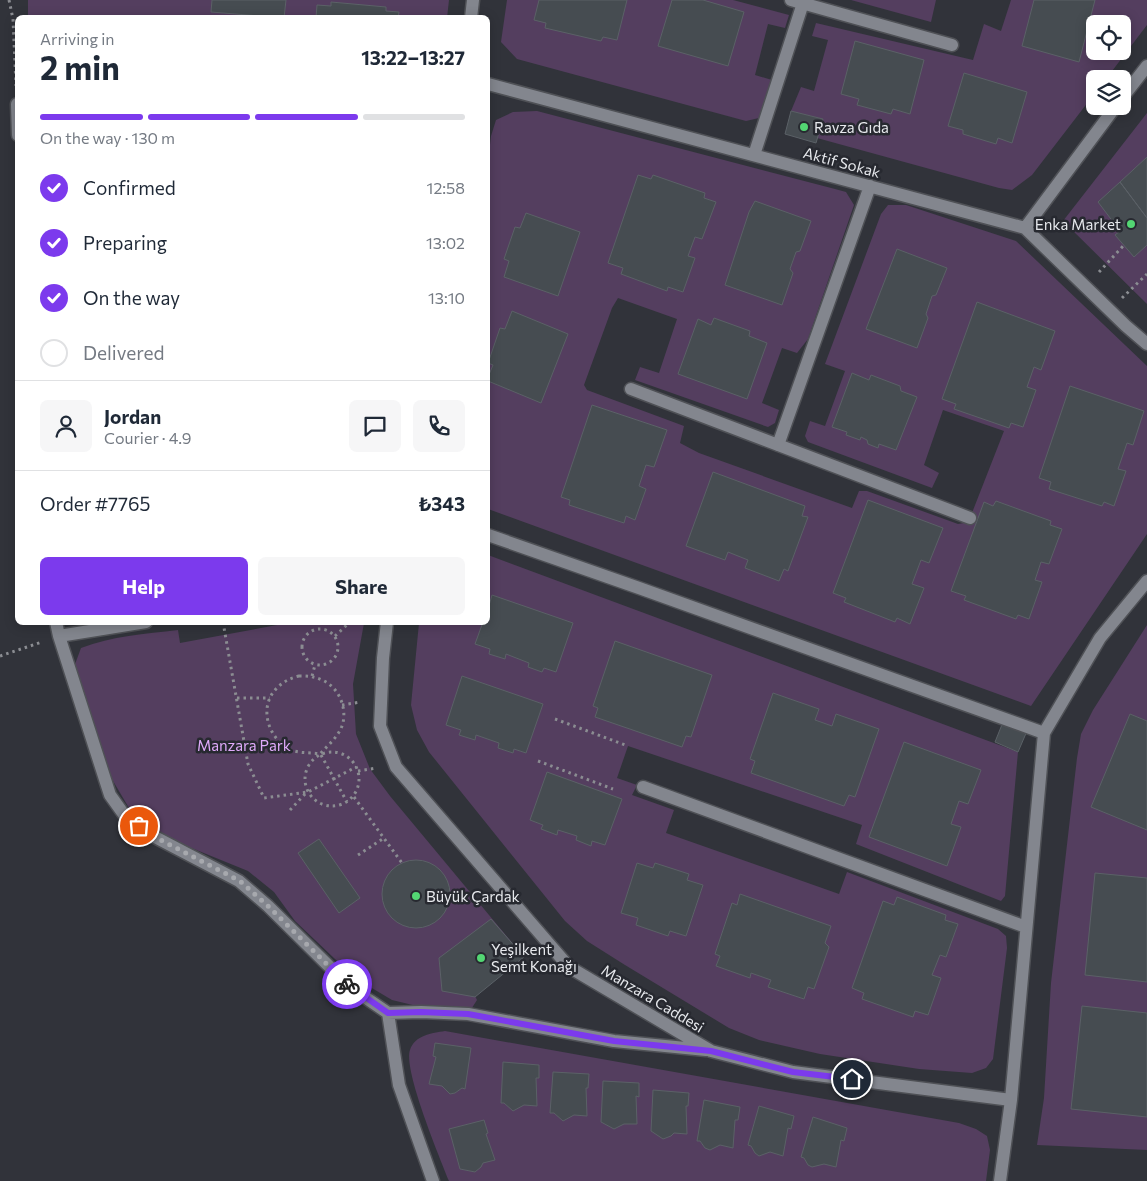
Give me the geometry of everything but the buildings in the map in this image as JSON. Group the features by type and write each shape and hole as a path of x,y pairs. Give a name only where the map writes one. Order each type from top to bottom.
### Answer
{"street":[{"path":"471,15 473,0"},
{"path":"754,155 797,2 952,45"},
{"path":"1131,86 1147,66"},
{"name":"Aktif Sokak","path":"490,85 1025,228 1147,344"},
{"path":"1025,228 1109,115"},
{"path":"778,445 870,186"},
{"path":"631,389 970,518"},
{"path":"490,536 1044,733"},
{"path":"1000,1181 1011,1100 1044,733 1100,638 1147,580"},
{"path":"57,625 110,795 125,816 153,836 240,881 350,987 388,1013 468,1014 614,1041 711,1051"},
{"path":"59,636 127,625"},
{"name":"Manzara Caddesi","path":"387,625 380,726 396,767 569,967 711,1051 793,1072 1011,1100"},
{"path":"643,787 1026,927"},
{"path":"388,1013 399,1085 433,1181"}],"path":[{"path":"9,0 13,20 15,62"},
{"path":"1085,287 1124,245"},
{"path":"1132,288 1147,274"},
{"path":"224,625 248,764 264,798 308,792"},
{"path":"335,636 347,625"},
{"path":"319,629 326,630 335,636 339,647 336,658 326,665 315,665 305,657 302,651 304,639 308,634 319,629"},
{"path":"0,656 59,636"},
{"path":"312,676 315,665"},
{"path":"270,698 267,710 268,723 272,734 281,744 292,750 320,754 336,752 348,757 356,767 360,780 358,789 347,802 340,806 324,805 316,802 308,792 305,779 311,762 320,754 337,736 343,725 344,712 341,699 334,688 324,680 312,676 299,676 287,680 277,688 270,698"},
{"path":"237,698 270,698"},
{"path":"555,719 628,746"},
{"path":"320,754 347,802"},
{"path":"538,761 613,789"},
{"path":"290,810 308,792 356,767"},
{"path":"358,771 370,769"},
{"path":"354,796 402,863"},
{"path":"358,856 384,838"}],"green space":[{"path":"28,0 449,0 447,15 28,15"},
{"path":"507,0 733,0 789,15 785,28 768,24 755,75 772,80 759,118 746,121 517,59 501,42"},
{"path":"851,0 936,0 931,22"},
{"path":"1011,0 1147,0 1147,25 1131,46 1131,15 1086,15 1086,60 1120,60 1113,70 1086,70 1086,105 1032,175 1012,190 817,138 823,119 791,111 801,87 814,91 828,40 812,36 816,23 973,60 984,24 1001,31"},
{"path":"537,111 846,192 854,205 808,339 797,353 782,348 762,403 779,410 775,423 768,427 635,380 640,367 659,373 677,319 618,298 612,308 584,385 587,390 684,426 680,443 699,453 852,508 859,491 867,491 958,524 964,523 970,518 1004,431 943,410 924,465 939,473 932,488 808,442 805,436 810,421 825,426 845,371 825,364 881,214 888,205 906,205 1016,241 1147,366 1147,534 1031,706 490,510 490,145 496,120 513,112"},
{"path":"1147,113 1147,304 1063,221"},
{"path":"490,556 1018,752 1005,896 1001,901 856,844 862,825 628,746 617,778 637,785 632,795 674,810 666,833 839,894 847,872 998,929 1006,936 1007,948 993,1059 986,1068 972,1073 919,1069 820,1054 759,1040 729,1028 625,965 587,941 565,921 429,752 417,730 411,705 419,625 490,625"},
{"name":"Manzara Park","path":"277,625 364,625 353,684 356,734 370,769 390,796 524,957 475,996 477,1000 468,1014 421,1007 392,1000 355,978 295,921 274,892 248,871 189,847 154,830 129,808 103,764 74,667 81,648 117,638 178,630 180,643"},
{"path":"1147,625 1147,1150 1037,1145 1044,1098 1051,983 1081,734 1093,710"},
{"path":"445,1031 959,1123 976,1129 987,1136 990,1150 986,1181 449,1181 417,1094 409,1060 410,1050 416,1041 424,1036"}],"way so far":[{"path":"139,826 153,836 240,881 347,984"}],"place":[{"name":"Ravza Gıda","path":"804,127"},
{"name":"Enka Market","path":"1131,224"},
{"name":"Büyük Çardak","path":"416,896"},
{"name":"Yeşilkent Semt Konağı","path":"481,958"}],"route":[{"path":"347,984 388,1013 468,1014 614,1041 711,1051 793,1072 852,1079"}]}
